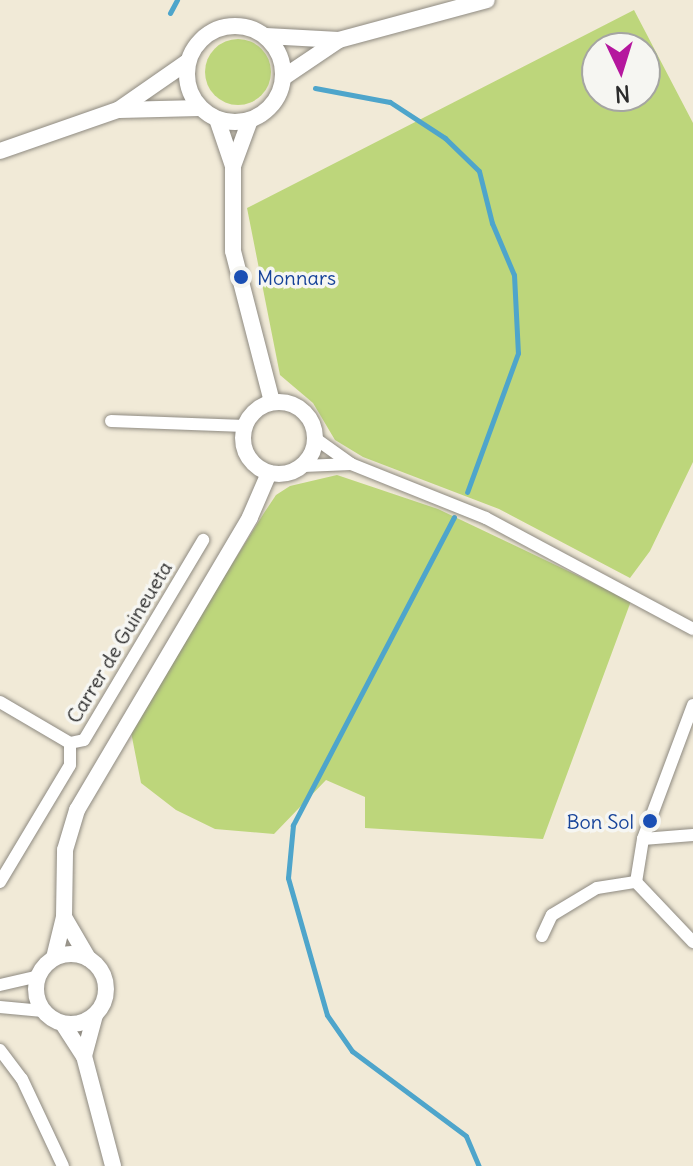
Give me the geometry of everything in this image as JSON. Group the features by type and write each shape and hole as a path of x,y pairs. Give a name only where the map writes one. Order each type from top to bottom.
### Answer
{"street":[{"path":"266,36 339,40 487,0"},
{"path":"0,151 118,110 187,62 195,45 223,27 252,28 266,36 282,59 284,77 279,96 250,120 233,166"},
{"path":"284,77 339,40"},
{"path":"187,62 190,94 200,108 217,119 250,120"},
{"path":"118,110 200,108"},
{"path":"217,119 233,166 233,251 272,402"},
{"path":"351,464 303,466 269,473 249,460 245,426 255,410 272,402 303,410 316,439 351,464 486,518 693,629"},
{"path":"111,421 245,426"},
{"path":"303,466 316,439"},
{"path":"0,985 38,976 54,958 64,917 65,850 77,810 250,517 269,473"},
{"name":"Carrer de Guineueta","path":"0,882 70,765 70,743 84,740 203,540"},
{"path":"0,702 70,743"},
{"path":"636,882 643,839 693,705"},
{"path":"643,839 693,835"},
{"path":"542,936 552,915 597,888 636,882"},
{"path":"636,882 693,942"},
{"path":"64,917 106,985 84,1056"},
{"path":"54,958 88,958"},
{"path":"38,976 37,1000 43,1011"},
{"path":"0,1007 43,1011 63,1024 84,1056 113,1166"},
{"path":"63,1024 95,1015"},
{"path":"0,1050 22,1079 63,1166"}],"green space":[{"path":"634,10 645,32 591,32"},
{"path":"581,37 581,112 661,112 661,62 693,123 693,462 650,551 630,578 499,509 363,457 335,440 313,403 280,375 247,208"},
{"path":"238,39 261,49 271,72 261,95 238,105 215,95 205,72 215,49"},
{"path":"337,475 438,509 631,601 543,839 365,828 365,797 326,780 274,834 215,829 176,810 141,783 130,727 264,513 276,495 290,486"}],"waterway":[{"path":"170,13 177,0"},
{"path":"315,88 390,102 445,138 479,171 492,223 514,275 518,353 467,492"},
{"path":"454,517 293,825 288,878 327,1015 352,1051 466,1136 479,1166"}],"place":[{"name":"Monnars","path":"241,277"},
{"name":"Bon Sol","path":"650,821"}]}
